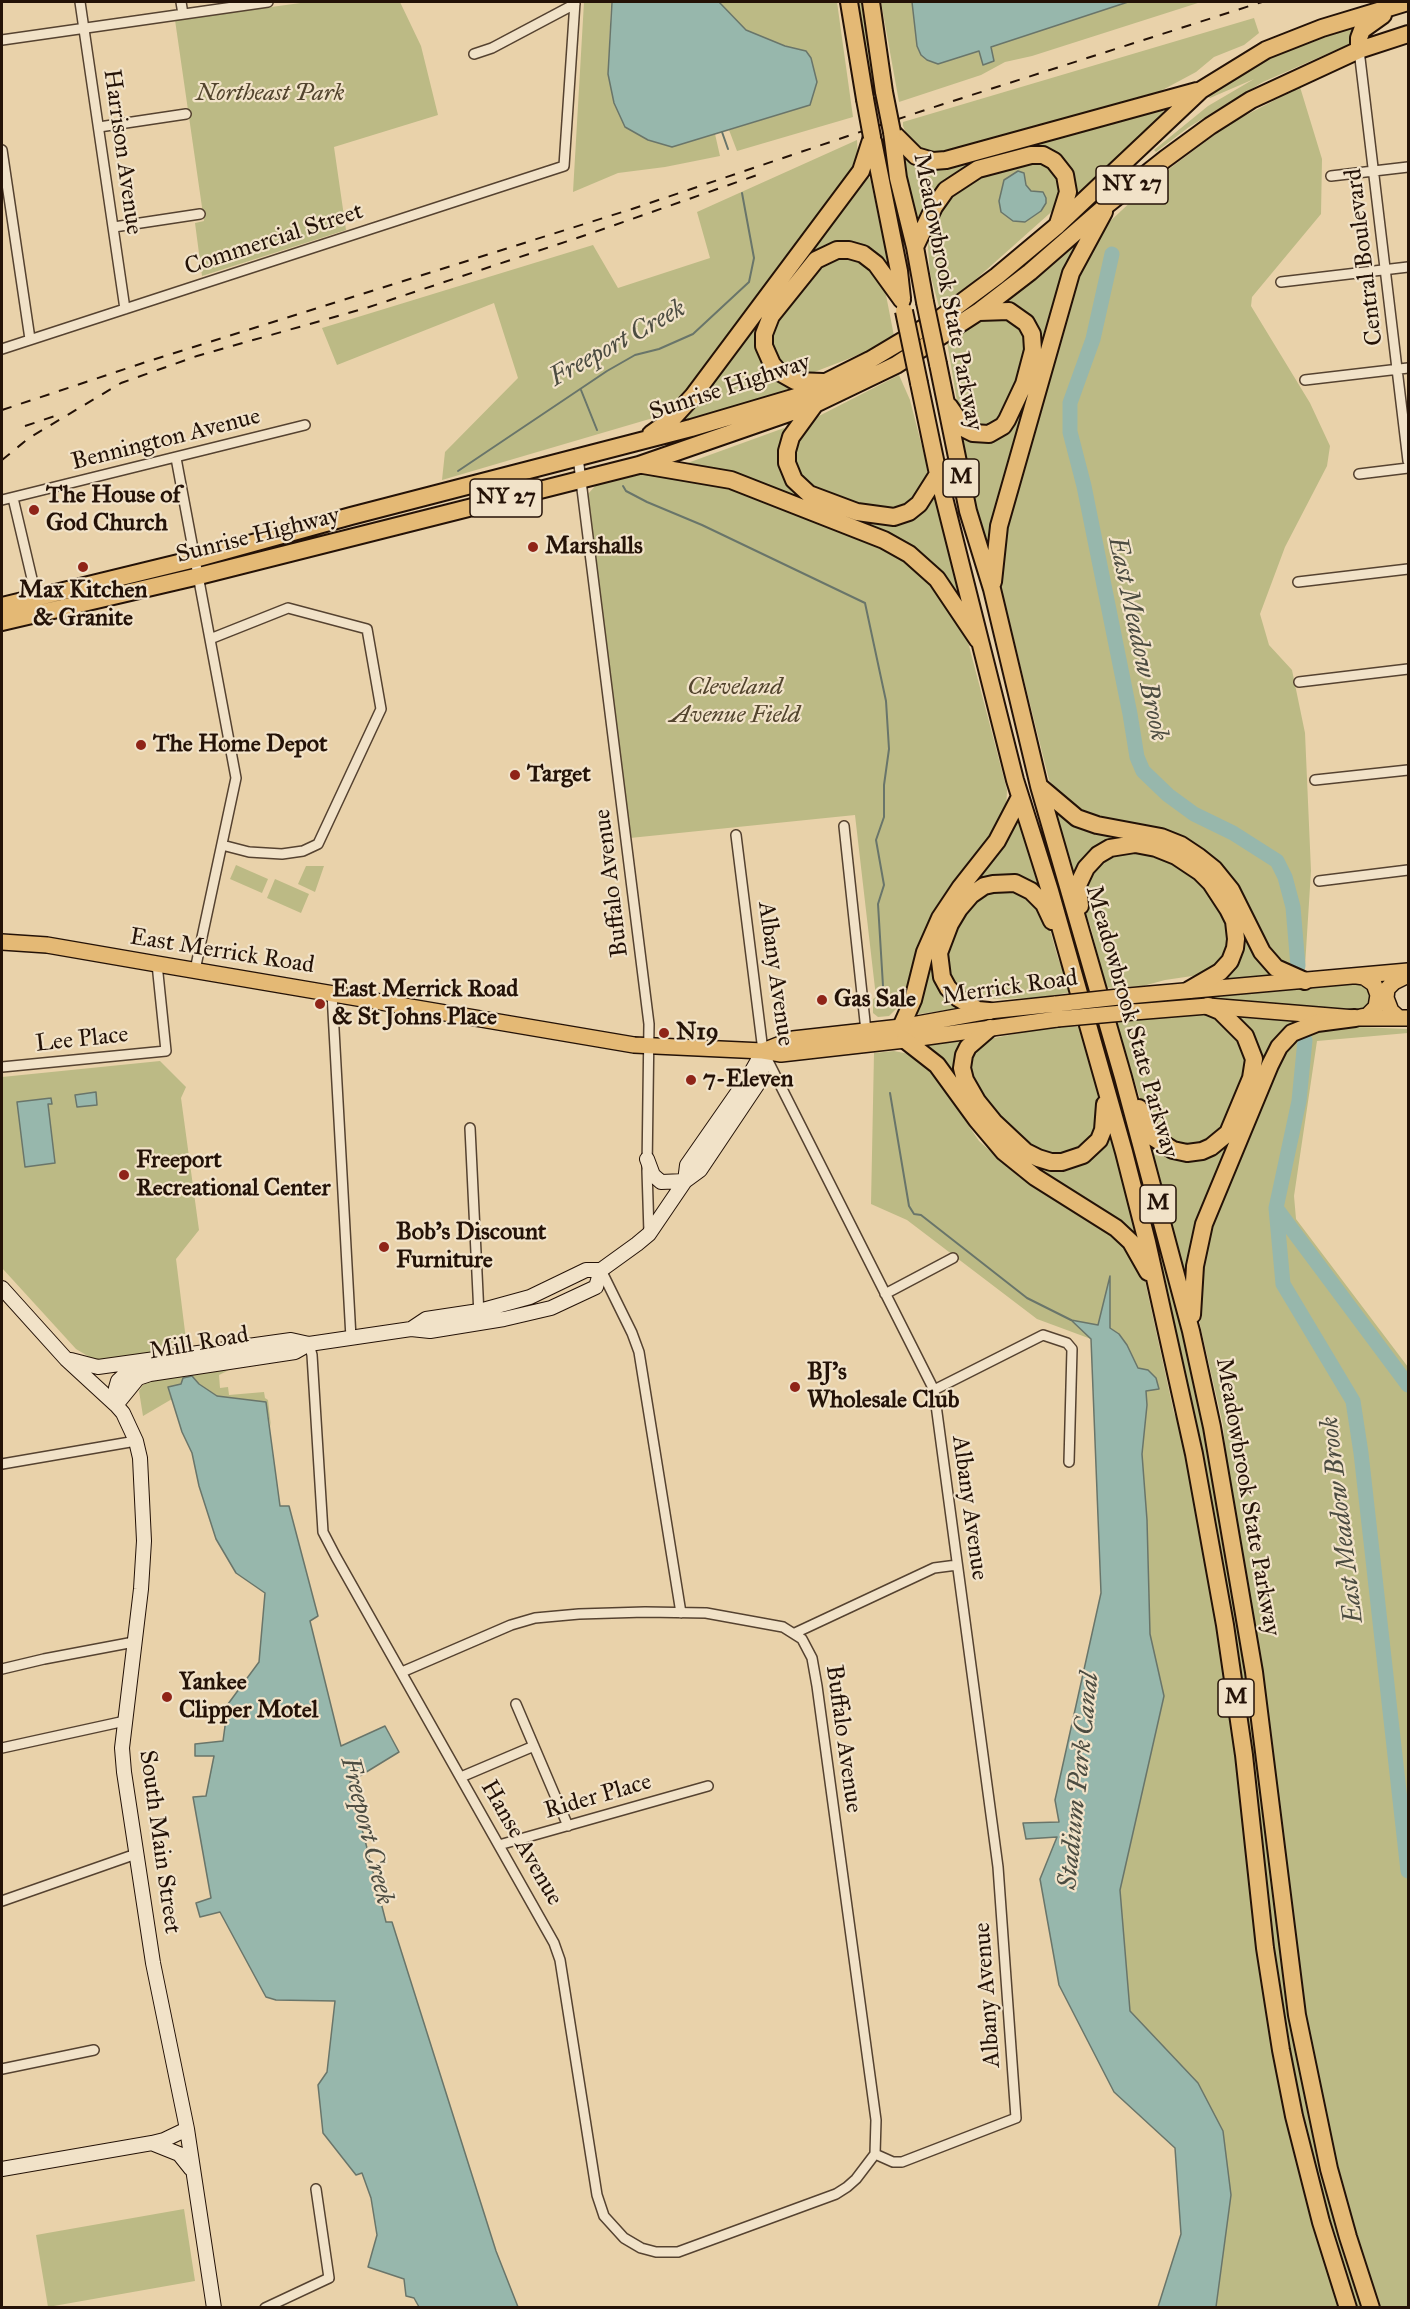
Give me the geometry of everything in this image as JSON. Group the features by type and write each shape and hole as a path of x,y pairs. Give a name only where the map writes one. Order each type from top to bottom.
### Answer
{"highway":[{"name":"Meadowbrook State Parkway","path":"849,2 872,137 899,271 903,305 938,474 1020,797 1050,891 1125,1152 1194,1454 1225,1624 1244,1755 1265,1948 1281,2050 1294,2116 1321,2222 1348,2307"},
{"name":"Meadowbrook State Parkway","path":"871,2 898,178 915,247 968,511 992,589 1039,786 1123,1077 1191,1331 1212,1427 1254,1672 1297,2015 1329,2169 1371,2307"},
{"path":"1359,50 1359,38 1368,23 1404,3"},
{"name":"Sunrise Highway","path":"2,622 38,605 195,559 771,405 827,382 870,360 942,317 997,276 1058,225 1201,90 1266,50 1322,28 1404,3"},
{"name":"Sunrise Highway","path":"2,606 38,605 199,576 639,465 815,404 896,365 978,312 1030,272 1108,204 1201,132 1251,100 1359,50 1408,34"},
{"path":"891,132 916,156 933,161 946,160 1144,108 1201,90"},
{"path":"641,441 672,419 693,396 861,171 872,137"},
{"path":"915,247 934,207 946,190 978,169 1031,155 1042,155 1054,161 1065,175 1068,192 1058,225"},
{"path":"992,589 999,526 1071,273 1108,204"},
{"path":"827,382 795,381 779,372 772,364 764,346 764,334 771,315 816,260 837,250 849,250 863,254 876,264 903,305"},
{"path":"946,401 966,429 978,434 989,434 1003,426 1024,384 1033,350 1032,334 1026,323 1010,311 978,312"},
{"path":"815,404 791,437 787,451 787,463 794,480 809,494 857,512 894,517 909,512 919,504 938,474"},
{"path":"639,465 731,480 884,540 909,554 937,579 979,642"},
{"path":"1039,786 1077,818 1097,825 1161,837 1199,856 1214,869 1231,890 1262,952 1276,968 1305,981"},
{"path":"1020,797 997,841 940,918 925,952 903,1034 937,1065 977,1120 1004,1152 1035,1177 1116,1228 1131,1242 1155,1283"},
{"path":"1084,945 1078,885 1086,867 1098,855 1110,848 1135,844 1156,848 1176,856 1200,872 1211,883 1234,921 1236,939 1230,961 1220,972 1189,990"},
{"path":"989,1011 978,1010 958,998 948,988 940,968 939,953 950,924 971,895 984,886 1006,882 1025,887 1044,904 1066,951"},
{"path":"1123,1077 1154,1138 1162,1145 1187,1153 1202,1151 1220,1141 1234,1123 1251,1078 1254,1059 1245,1036 1220,1011 1208,1006"},
{"path":"1191,1331 1195,1266 1204,1224 1279,1047 1292,1033 1317,1023 1355,1018"},
{"path":"990,1028 968,1047 964,1055 962,1068 964,1080 994,1122 1026,1152 1051,1162 1062,1162 1083,1155 1091,1149 1099,1140 1103,1130 1106,1091"}],"main road":[{"name":"East Merrick Road","path":"2,942 47,945 648,1046"},
{"name":"Merrick Road","path":"648,1046 764,1051 781,1054 903,1034 990,1028 1128,996 1408,970"},
{"path":"1404,1018 1391,1011 1386,998 1387,989 1394,982 1408,975"},
{"path":"1351,976 1364,977 1369,980 1374,984 1378,995 1376,1007 1367,1016 1355,1018"},
{"name":"Merrick Road","path":"764,1051 793,1039 866,1030 903,1034 989,1011 1134,1012 1208,1006 1355,1018 1404,1018"},
{"name":"Mill Road","path":"116,1405 138,1378 150,1374 294,1352 309,1344 411,1329 426,1319 479,1317 530,1297 586,1270 601,1270 649,1234 685,1181 687,1165 764,1051"},
{"path":"647,1159 653,1175 661,1182 685,1181"},
{"name":"South Main Street","path":"2,1288 66,1359 116,1405 123,1413 136,1441 142,1474 144,1541 141,1589 122,1748 124,1772 153,1963 187,2129 214,2307"},
{"name":"Mill Road","path":"66,1359 99,1367 291,1340 309,1344"},
{"name":"Mill Road","path":"116,1405 116,1388 122,1376 130,1370 169,1358"},
{"path":"2,2169 152,2143 187,2129"},
{"path":"152,2143 173,2149 180,2154 193,2171"}],"street":[{"name":"Harrison Avenue","path":"81,2 125,309"},
{"path":"181,2 183,14"},
{"path":"2,40 268,2"},
{"path":"474,54 492,48 575,2"},
{"name":"Commercial Street","path":"2,349 564,166 575,2"},
{"name":"Central Boulevard","path":"1359,50 1408,460"},
{"path":"99,127 186,114"},
{"path":"2,150 30,339"},
{"path":"1331,176 1408,167"},
{"path":"114,227 200,214"},
{"path":"1281,282 1408,267"},
{"path":"1305,380 1408,368"},
{"name":"Bennington Avenue","path":"2,500 305,425"},
{"name":"Buffalo Avenue","path":"578,457 649,1024 647,1159 649,1234"},
{"path":"177,458 237,778 195,970"},
{"path":"1359,474 1408,468"},
{"path":"13,498 38,605"},
{"path":"1298,582 1408,569"},
{"path":"210,639 288,608 368,629 381,709 318,844 303,851 282,854 249,852 222,845"},
{"path":"1299,682 1408,669"},
{"path":"1315,780 1408,770"},
{"path":"844,826 866,1030"},
{"name":"Albany Avenue","path":"736,835 764,1051 934,1390 998,1867 1016,2118 902,2162 893,2162 875,2154"},
{"path":"1320,881 1408,870"},
{"name":"Lee Place","path":"2,1067 166,1051 157,963"},
{"path":"332,993 351,1338"},
{"path":"470,1128 479,1317"},
{"path":"885,1294 953,1258"},
{"path":"601,1270 639,1352 681,1613"},
{"path":"934,1390 1042,1335 1067,1343 1072,1349 1069,1462"},
{"name":"Hanse Avenue","path":"309,1344 312,1355 323,1532 545,1924 560,1960 597,2195 604,2216 624,2238 641,2248 669,2253 696,2247 836,2194 856,2179 875,2154"},
{"path":"2,1464 136,1441"},
{"path":"402,1672 511,1625 535,1618 634,1612 706,1613 783,1627 795,1633 934,1568 957,1565"},
{"name":"Buffalo Avenue","path":"795,1633 802,1639 812,1658 817,1686 876,2120 875,2154"},
{"path":"2,1669 134,1642"},
{"path":"516,1704 568,1826"},
{"path":"2,1748 125,1721"},
{"path":"461,1777 534,1746"},
{"name":"Rider Place","path":"499,1845 708,1786"},
{"path":"2,1901 136,1854"},
{"path":"2,2069 94,2050"},
{"path":"265,2307 329,2278 316,2189"}],"green space":[{"name":"Northeast Park","path":"308,2 400,2 421,46 438,115 334,147 346,230 202,276 195,223 204,221 175,20"},
{"path":"584,2 611,2 608,74 672,147 715,134 720,156 665,167 618,173 573,192"},
{"path":"719,2 837,2 853,117 737,151 729,130 810,105 806,51 785,46 746,30"},
{"path":"858,2 862,2 874,80 870,82"},
{"path":"881,2 912,2 917,46 938,64 980,50 983,64 991,47 1128,2 1201,2 1032,56 1005,62 981,75 899,102"},
{"path":"1254,18 1259,33 1244,45 1214,57 1196,72 1155,94 945,151 926,151 910,143 903,126 903,122"},
{"path":"1355,24 1357,28 1354,42 1263,82 1189,127 1156,152 1154,150 1208,106 1254,79 1210,98 1208,96 1225,82 1291,46"},
{"path":"1300,87 1322,159 1321,214 1252,297 1251,306 1310,403 1330,446 1327,466 1285,547 1260,614 1269,645 1292,670 1305,733 1311,871 1305,966 1285,963 1271,948 1239,888 1088,816 1064,800 1049,780 999,580 1001,553 1011,512 1077,273 1084,267 1089,252 1106,225 1153,181 1229,124"},
{"path":"1162,107 1164,114 1073,197 1060,158 982,162 918,223 900,146 920,162"},
{"path":"857,140 858,160 670,413 442,480 445,452 518,378 494,303 337,365 322,328 593,245 618,288 710,258 697,212"},
{"path":"1041,159 1063,178 1058,206 975,280 939,307 930,273 928,248 928,236 935,213 957,184 980,171"},
{"path":"865,177 870,178 892,281 831,245 761,326 788,382 788,389 761,400 681,422 679,416"},
{"path":"1079,241 992,543 985,542 977,518 957,425 991,437 1038,338 1007,304 1007,299"},
{"path":"835,254 859,257 878,280 886,295 894,336 876,347 804,376 793,374 769,351 771,322 804,279"},
{"path":"994,312 1024,325 1029,350 1004,417 992,427 973,426 958,407 947,342"},
{"path":"899,375 910,400 926,462 928,478 918,496 904,509 886,512 850,505 809,488 795,470 792,449 815,418"},
{"path":"784,428 786,432 784,472 880,521 935,497 943,514 962,607 932,564 682,465"},
{"name":"Cleveland Avenue Field","path":"680,474 732,485 906,556 954,611 968,642 1007,790 1006,812 905,1005 901,1004 889,1016 878,1017 873,1013 873,999 876,997 855,815 630,838 588,494 596,485 639,475"},
{"path":"1053,800 1064,813 1080,823 1152,837 1172,844 1194,856 1230,893 1261,956 1279,975 1209,982 1220,976 1232,964 1238,951 1240,937 1237,918 1227,896 1208,873 1193,860 1171,848 1150,841 1126,839 1106,844 1089,856 1077,872 1071,872 1049,801"},
{"path":"1013,819 1018,819 1046,902 993,878 937,944 960,1008 913,1015 936,934"},
{"path":"1133,846 1183,864 1222,905 1233,937 1217,968 1199,975 1143,986 1102,988 1101,969 1091,928 1082,905 1087,872 1106,852"},
{"path":"236,865 268,879 262,893 230,879"},
{"path":"306,866 324,866 315,892 298,884"},
{"path":"275,879 309,894 301,913 267,898"},
{"path":"993,886 1030,893 1048,923 1058,958 1072,992 1039,998 985,999 963,994 954,989 943,968 945,946 974,896"},
{"path":"1360,982 1371,985 1373,1005 1358,1011 1175,997"},
{"path":"1240,1014 1316,1020 1281,1039 1188,1273 1185,1274 1144,1130 1156,1144 1219,1146 1254,1079 1235,1017"},
{"path":"1205,1015 1229,1023 1241,1034 1249,1070 1224,1128 1209,1140 1195,1146 1177,1144 1164,1139 1143,1108 1120,1035 1114,1024 1135,1016"},
{"path":"1060,1025 1079,1027 1084,1025 1084,1041 1101,1105 1097,1134 1067,1157 1030,1149 992,1110 972,1085 967,1056 989,1039"},
{"path":"1332,1026 1408,1029 1408,1033 1317,1041 1294,1196 1296,1219 1408,1367 1408,2307 1379,2307 1333,2154 1310,2052 1253,1617 1227,1467 1223,1425 1200,1325 1198,1283 1201,1252 1281,1060 1294,1037"},
{"path":"968,1035 970,1039 964,1046 960,1057 959,1070 963,1084 984,1117 1015,1148 1040,1163 1062,1166 1080,1162 1094,1150 1107,1131 1111,1130 1140,1243 1137,1244 1108,1216 1040,1174 1014,1154 980,1119 945,1068 923,1046"},
{"path":"894,1051 914,1055 928,1065 979,1141 1019,1177 1072,1211 1109,1229 1142,1267 1174,1413 1184,1436 1216,1615 1288,2117 1305,2194 1323,2258 1341,2307 1216,2307 1231,2195 1198,2083 1130,2011 1120,1890 1164,1696 1150,1634 1147,1520 1141,1454 1147,1405 1146,1391 1127,1345 1119,1334 1110,1328 1109,1280 1098,1326 1072,1320 1091,1339 1037,1319 907,1220 871,1204 874,1053"},
{"path":"160,1061 186,1087 181,1098 199,1230 176,1259 187,1348 96,1361 76,1349 2,1268 2,1077"},
{"path":"1126,1127 1129,1127 1165,1257 1201,1418 1226,1551 1262,1785 1273,1895 1295,2049 1334,2215 1364,2307 1357,2307 1327,2217 1301,2111 1278,1983 1252,1765 1220,1551 1195,1419"},
{"path":"229,1370 219,1375 220,1388 228,1387 229,1395 264,1392 268,1400 271,1427 265,1402 217,1396 199,1384 192,1376 181,1384 168,1387 172,1399 143,1416 139,1391 150,1381"},
{"path":"184,2209 195,2281 48,2307 36,2235"}],"water":[{"path":"612,2 719,2 746,30 785,46 806,51 811,58 817,82 810,105 672,147 648,140 625,127 614,103 608,74"},
{"path":"912,2 1128,2 991,47 994,61 983,65 979,51 938,64 921,55 917,46"},
{"path":"1018,171 1024,173 1026,185 1031,191 1043,192 1046,198 1041,211 1025,222 1013,221 1001,212 999,201 1004,180"},
{"path":"96,1092 97,1105 77,1107 75,1095"},
{"path":"51,1098 52,1104 48,1104 55,1163 25,1167 17,1102"},
{"name":"Stadium Park Canal","path":"1110,1276 1110,1328 1119,1334 1127,1345 1138,1368 1148,1370 1156,1378 1159,1389 1146,1391 1147,1405 1142,1454 1147,1520 1150,1634 1164,1696 1120,1890 1130,2011 1198,2083 1223,2131 1231,2195 1216,2307 1158,2307 1181,2234 1175,2148 1114,2092 1059,1985 1040,1879 1057,1837 1026,1839 1023,1823 1059,1822 1055,1800 1101,1593 1091,1339 1071,1320 1098,1325"},
{"path":"192,1376 199,1384 217,1396 266,1402 280,1506 289,1506 318,1616 310,1621 341,1746 385,1726 399,1752 350,1782 386,1922 392,1922 496,2251 518,2307 419,2307 414,2298 406,2296 404,2279 368,2267 377,2235 371,2198 362,2173 356,2175 323,2133 318,2085 327,2072 335,2001 276,2000 266,1997 220,1912 200,1917 196,1903 211,1898 193,1797 206,1796 214,1756 195,1756 195,1744 223,1741 228,1704 259,1662 265,1593 236,1573 216,1539 199,1486 192,1453 182,1432 168,1387 181,1384 183,1378"}],"waterway":[{"name":"Freeport Creek","path":"722,132 728,149"},
{"name":"Freeport Creek","path":"458,471 607,371 635,355 659,349 693,334 749,282 754,258 742,193"},
{"name":"East Meadow Brook","path":"1112,254 1093,339 1070,403 1070,432 1084,486 1137,757 1143,771 1168,795 1194,814 1233,833 1277,861 1285,877 1293,907 1298,966"},
{"path":"581,390 597,430"},
{"path":"623,486 626,491 647,502 702,525 865,603 886,701 889,749 884,785 884,817 876,840 884,885 878,904 883,986"},
{"name":"East Meadow Brook","path":"1305,1040 1299,1101 1276,1208 1283,1284 1353,1401 1361,1453 1408,1871"},
{"path":"890,1093 909,1206 914,1214 921,1215 1027,1298 1071,1320"},
{"path":"1276,1208 1408,1385"}],"railway":[{"path":"2,410 146,362 632,209 925,110 1262,2"},
{"path":"2,460 29,438 121,383 197,356 366,308 760,174"},
{"path":"25,426 55,416"}],"place":[{"name":"The House of God Church","path":"34,510"},
{"name":"Marshalls","path":"533,547"},
{"name":"Max Kitchen & Granite","path":"83,567"},
{"name":"The Home Depot","path":"141,745"},
{"name":"Target","path":"515,775"},
{"name":"Gas Sale","path":"822,1000"},
{"name":"East Merrick Road & St Johns Place","path":"320,1004"},
{"name":"N19","path":"664,1033"},
{"name":"7-Eleven","path":"691,1080"},
{"name":"Freeport Recreational Center","path":"124,1175"},
{"name":"Bob's Discount Furniture","path":"384,1247"},
{"name":"BJ's Wholesale Club","path":"795,1387"},
{"name":"Yankee Clipper Motel","path":"167,1697"}]}
